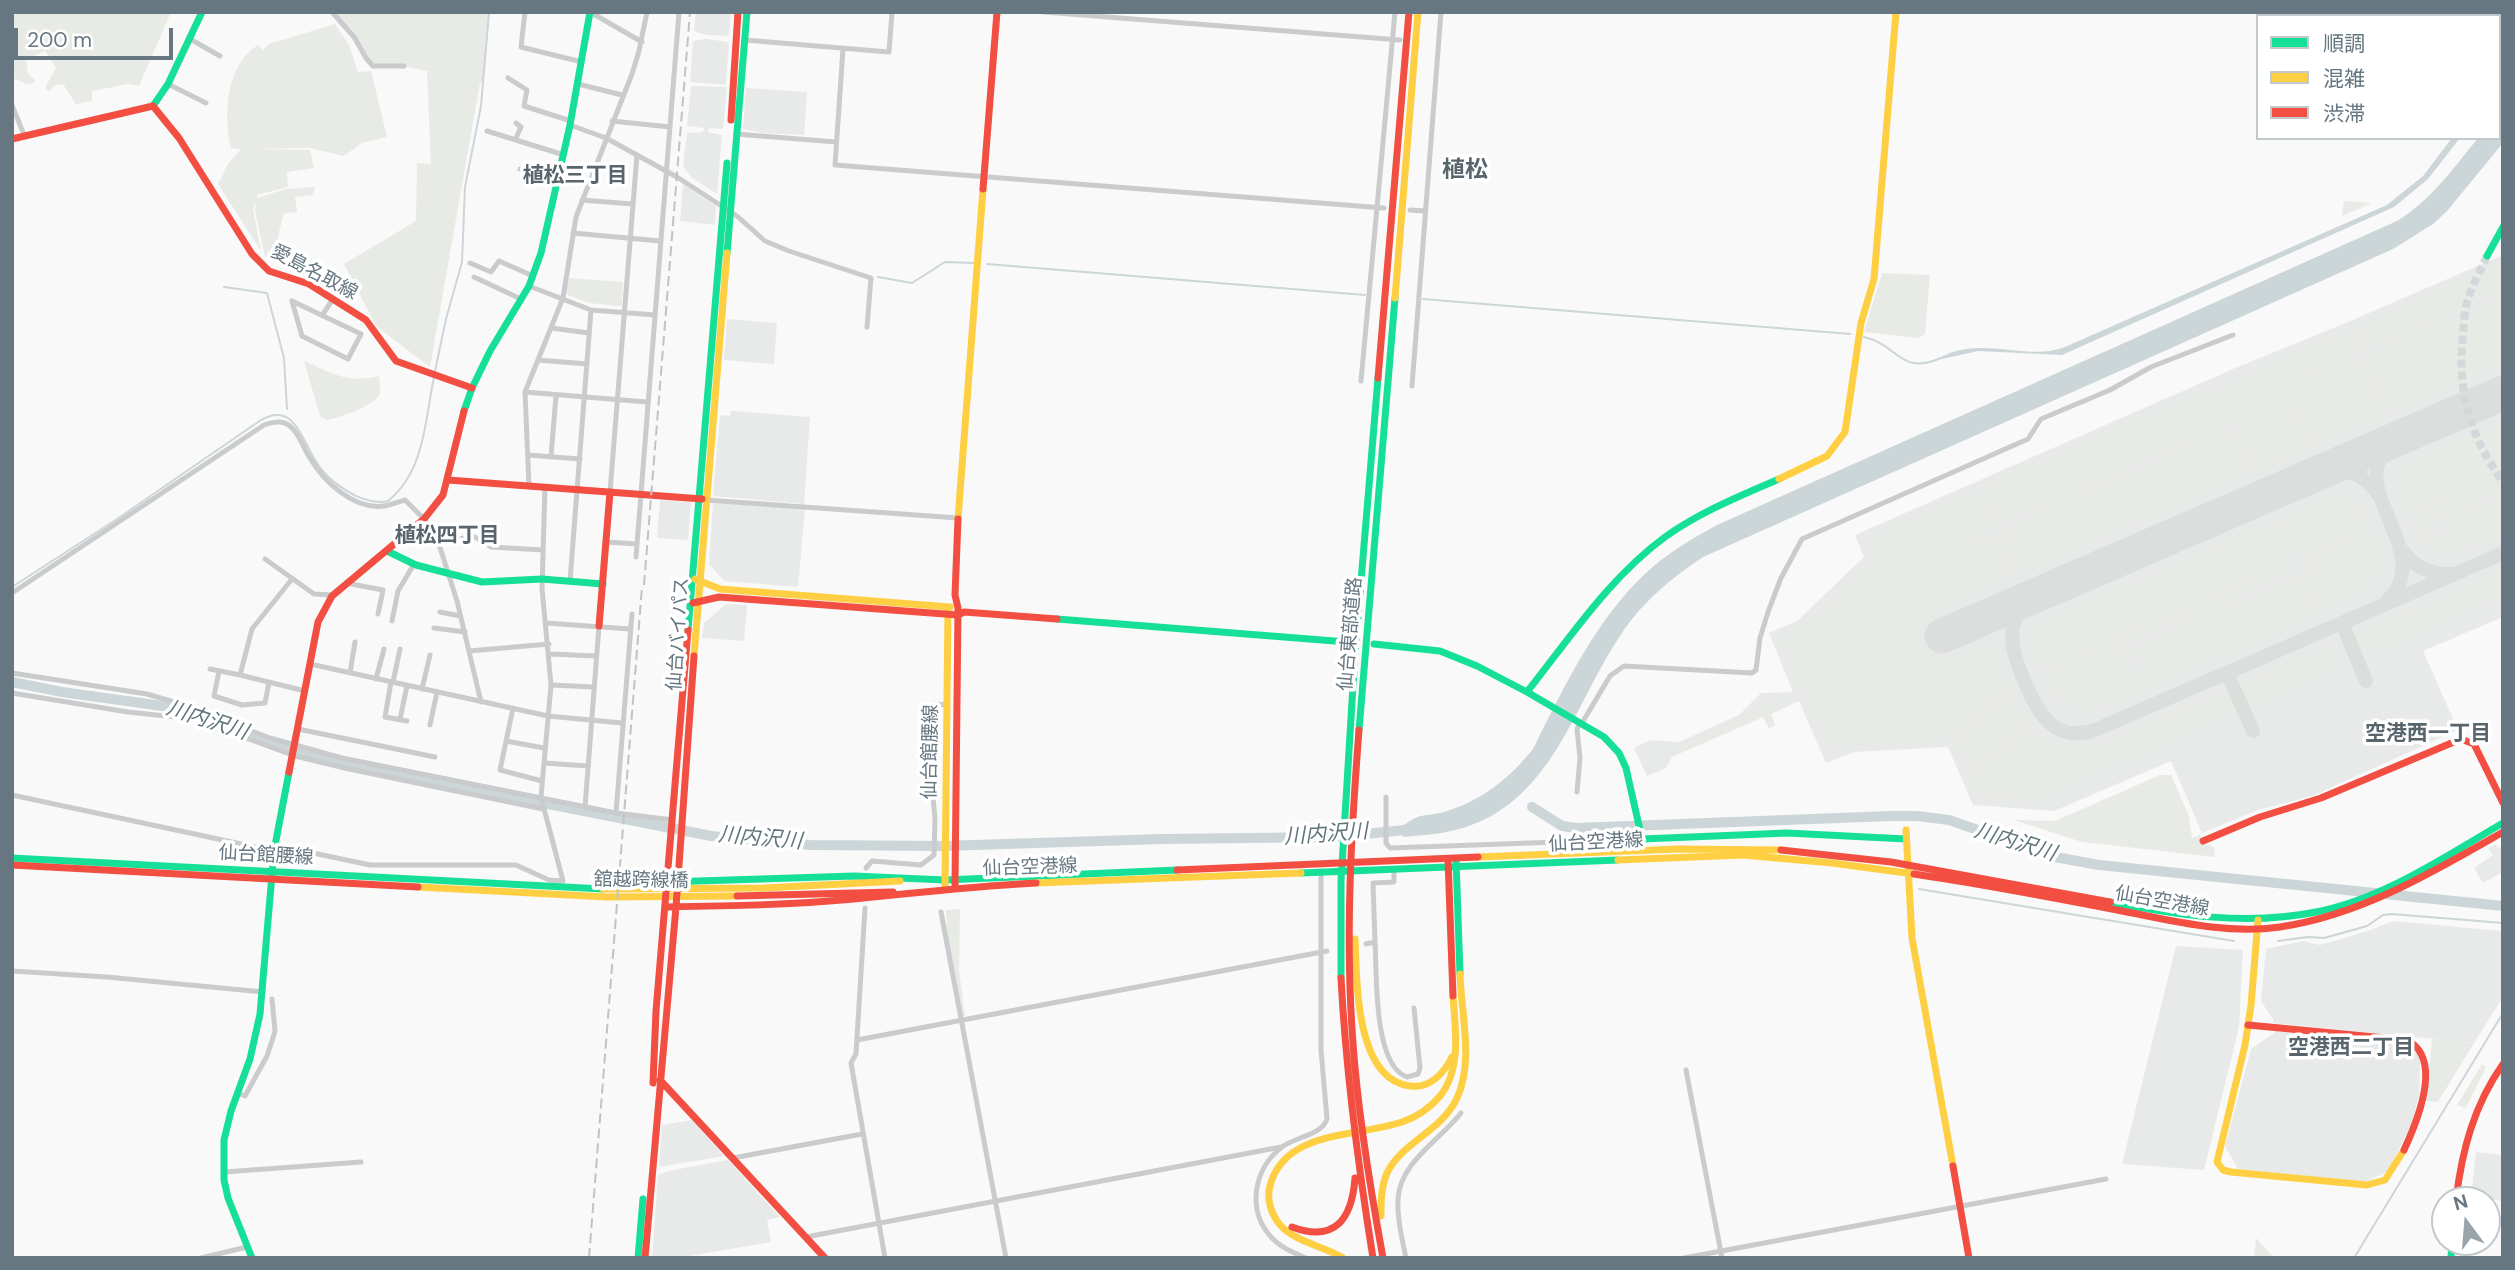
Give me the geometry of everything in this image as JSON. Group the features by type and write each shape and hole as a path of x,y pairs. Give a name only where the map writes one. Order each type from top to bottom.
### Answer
{"main road":[{"path":"12,139 153,106 169,84 202,12"},
{"path":"252,1258 233,1214 224,1172 226,1127 250,1059 263,992 274,848 318,622 334,595 425,519 443,495 472,388 489,351 529,286 547,235 590,12"},
{"name":"仙台バイパス","path":"645,1258 676,907 675,823 726,210 738,12"},
{"name":"仙台バイパス","path":"726,210 747,12"},
{"path":"948,611 955,595 958,518 998,12"},
{"name":"仙台東部道路","path":"1373,1258 1350,1121 1340,953 1341,881 1346,776 1409,12"},
{"name":"仙台東部道路","path":"1385,1258 1365,1151 1351,1011 1352,839 1418,12"},
{"path":"1527,692 1625,571 1647,552 1696,518 1814,464 1834,449 1845,432 1859,333 1874,279 1896,12"},
{"name":"愛島名取線","path":"153,106 179,138 258,262 269,271 309,284 366,320 396,361 472,388"},
{"path":"2487,256 2503,227"},
{"path":"448,480 702,499"},
{"path":"599,626 610,492"},
{"path":"387,551 414,564 448,575 491,583 542,579 603,584"},
{"path":"696,579 720,589 948,611 1347,642"},
{"name":"仙台館腰線","path":"955,595 960,612 954,821 955,883"},
{"path":"694,603 719,597 948,611"},
{"name":"仙台館腰線","path":"945,889 948,611"},
{"path":"1374,645 1440,652 1476,666 1604,737 1619,753 1626,768 1642,837 1787,833 1906,835 1912,938 1969,1258"},
{"path":"2203,841 2260,817 2321,799 2462,739 2470,741 2477,748 2503,803"},
{"name":"仙台空港線","path":"1909,869 2194,916 2258,920 2289,917 2339,906 2371,895 2503,823"},
{"name":"仙台空港線","path":"665,907 764,905 926,892 945,889 955,883 1752,848 1832,853 2189,924 2256,930 2281,927 2353,909 2421,878 2503,832"},
{"name":"仙台バイパス","path":"638,1258 667,882 676,835"},
{"name":"仙台館腰線","path":"12,858 518,890"},
{"path":"1343,1258 1289,1232 1277,1221 1269,1201 1269,1186 1274,1172 1288,1155 1311,1143 1380,1129 1411,1119 1426,1110 1438,1098 1449,1081 1454,1067 1455,1050 1452,863"},
{"path":"1385,1258 1380,1203 1387,1174 1397,1157 1440,1122 1452,1107 1460,1089 1463,1020 1452,863"},
{"name":"仙台空港線","path":"667,882 854,876 945,880 955,883 1394,869 1452,863"},
{"name":"仙台館腰線","path":"12,865 272,876"},
{"path":"764,891 925,880"},
{"path":"1352,880 1364,1033 1373,1061 1383,1074 1395,1083 1420,1086 1440,1075 1455,1050"},
{"name":"舘越跨線橋","path":"518,890 764,891"},
{"path":"764,891 926,892"},
{"path":"2248,1025 2407,1040 2418,1046 2425,1062 2420,1115 2409,1140 2385,1180 2367,1185 2231,1172 2218,1166 2216,1158 2248,1025 2258,920"},
{"path":"1354,1153 1355,1192 1345,1218 1332,1229 1317,1233 1301,1231 1288,1223 1279,1212 1274,1198 1276,1184 1288,1164 1312,1149 1393,1132 1419,1121 1434,1111 1446,1097 1462,1063"},
{"path":"2458,1186 2471,1125 2489,1085 2503,1064"},
{"path":"659,1080 825,1258"}],"street":[{"path":"332,12 355,37 373,66 404,66"},
{"path":"525,12 520,47 582,62"},
{"path":"590,12 642,42"},
{"path":"529,486 525,393 562,299 576,217 642,42 647,12"},
{"path":"636,557 679,12"},
{"path":"745,40 889,52 892,12"},
{"path":"1044,12 1396,40"},
{"path":"1361,382 1381,207 1396,40 1395,12"},
{"path":"1412,386 1441,12"},
{"path":"190,39 220,56"},
{"path":"844,48 835,165 1381,207"},
{"path":"508,78 527,90 524,106 606,138 637,155 726,210 765,241 871,278 867,327"},
{"path":"169,84 206,103"},
{"path":"578,84 622,95"},
{"path":"12,104 24,135"},
{"path":"612,121 670,127"},
{"path":"516,124 521,127 516,140"},
{"path":"487,131 564,155"},
{"path":"736,134 836,142"},
{"path":"610,492 637,155"},
{"path":"520,169 558,182"},
{"path":"582,200 632,204"},
{"path":"1410,210 1425,211"},
{"path":"573,233 660,241"},
{"path":"470,263 491,272 499,261 533,276"},
{"path":"474,277 521,299"},
{"path":"529,286 591,310 654,315"},
{"path":"291,298 323,314 361,334 348,359 302,336 291,298"},
{"path":"323,314 333,299"},
{"path":"570,581 591,310"},
{"path":"551,328 589,333"},
{"path":"1577,792 1580,758 1577,729 1609,676 1623,666 1752,673 1756,670 1760,638 1768,612 1781,578 1802,539 2028,439 2041,419 2110,390 2151,367 2233,335"},
{"path":"538,360 587,364"},
{"path":"525,393 647,402"},
{"path":"551,456 556,396"},
{"path":"12,593 264,425 274,421 290,422 319,472 341,493 370,505 383,506 405,500 425,519 438,541 481,702"},
{"path":"528,455 580,459"},
{"path":"12,795 370,865 516,865 550,880 563,881 542,803 544,748 551,685 542,579 545,488"},
{"path":"702,499 958,518"},
{"path":"438,541 475,537 491,547 543,550"},
{"path":"606,542 637,544"},
{"path":"265,559 314,594 334,595"},
{"path":"392,621 398,591 414,564"},
{"path":"240,675 252,629 292,579"},
{"path":"346,583 383,590 378,614"},
{"path":"440,612 460,616"},
{"path":"616,813 632,614"},
{"path":"546,623 630,629"},
{"path":"585,807 599,626"},
{"path":"434,628 464,632"},
{"path":"350,673 355,642"},
{"path":"469,650 548,644"},
{"path":"376,679 384,649"},
{"path":"400,649 385,717 404,720 407,686"},
{"path":"550,654 596,656"},
{"path":"422,689 430,655"},
{"path":"310,664 548,716 622,723"},
{"path":"210,669 305,691"},
{"path":"219,671 214,696 242,705 265,702 269,682"},
{"path":"12,673 147,694 293,750 355,760 542,803"},
{"path":"551,685 594,687"},
{"path":"430,725 437,692"},
{"path":"12,693 128,712 194,719 349,769 675,823"},
{"path":"866,869 872,861 914,867 930,860 935,852 932,787 936,704 947,705"},
{"path":"513,708 500,770 542,781"},
{"path":"298,729 435,758"},
{"path":"506,741 544,748"},
{"path":"544,764 588,766"},
{"path":"1386,797 1386,843 1390,848 1642,837"},
{"path":"1394,869 1394,881 1373,883 1380,1034 1384,1050 1395,1069 1407,1077 1418,1074 1420,1068 1414,1008"},
{"path":"806,1237 1281,1147 1320,1129 1327,1119 1321,1050 1321,871"},
{"path":"864,908 856,1055 851,1063 885,1258"},
{"path":"941,912 1006,1258"},
{"path":"1366,944 1375,942"},
{"path":"857,1040 1323,952"},
{"path":"12,971 263,992"},
{"path":"237,1093 245,1096 267,1056 275,1031 272,999"},
{"path":"250,1059 262,1063"},
{"path":"1686,1070 1721,1254"},
{"path":"1406,1258 1398,1199 1401,1183 1412,1163 1461,1113"},
{"path":"733,1158 862,1134"},
{"path":"1281,1147 1270,1158 1260,1175 1255,1204 1260,1220 1271,1237 1306,1258"},
{"path":"224,1172 361,1162"},
{"path":"1684,1258 1721,1254 2106,1179"},
{"path":"201,1258 247,1247"}],"shaded area":[{"path":"12,12 171,12 139,86 129,84 92,91 92,101 76,104 63,84 53,86 50,92 45,88 56,68 45,51 26,59 28,74 35,80 32,84 12,78"},
{"path":"334,12 490,12 483,83 480,83 430,367 376,326 344,264 416,221 417,163 431,164 427,71 404,66 373,66"},
{"path":"696,12 731,12 729,36 706,35 694,31"},
{"path":"335,24 349,45 358,72 371,71 387,137 362,143 344,156 310,148 251,149 310,150 314,168 287,172 288,187 257,195 257,198 286,189 315,187 313,195 295,197 297,212 284,213 276,257 265,257 255,211 257,201 253,209 261,251 218,184 228,164 241,149 231,148 227,121 233,78 247,54 258,45 263,50 269,44"},
{"path":"706,39 729,42 726,85 690,82 693,41"},
{"path":"691,86 727,87 723,129 709,128 708,132 722,135 717,194 691,177 683,166 687,133 703,132 704,128 687,126"},
{"path":"746,88 807,92 804,135 743,129"},
{"path":"2503,114 2503,143 2447,211 2433,224 2393,249 1703,557 1659,591 1630,621 1605,660 1559,745 1542,771 1521,794 1496,813 1466,827 1442,833 1403,837 1403,826 1409,822 1470,802 1493,788 1524,760 1533,749 1582,656 1611,611 1646,573 1680,547 1717,525 2397,221 2431,194 2476,140 2501,140"},
{"path":"2450,140 2458,140 2428,179 2394,207 2062,355 1978,351 1942,359 1941,357 1973,348 2036,352 2065,347 2387,205 2423,176"},
{"path":"683,184 716,206 715,225 680,221"},
{"path":"2344,201 2372,203 2342,216"},
{"path":"2503,255 2503,617 2423,651 2458,730 2312,796 2258,810 2202,833 2171,761 2054,811 1973,805 1948,747 1854,752 1826,763 1799,701 1771,714 1775,725 1769,728 1763,717 1672,757 1666,768 1647,776 1634,748 1651,740 1679,742 1739,715 1761,693 1793,692 1769,633 1797,621 1864,557 1855,535 2233,369"},
{"path":"2503,261 2503,291 2360,353 2354,335 2359,324"},
{"path":"1882,273 1930,275 1925,334 1919,338 1864,332"},
{"path":"569,278 623,282 622,304 589,303 568,295 566,292"},
{"path":"2503,296 2503,364 2388,414 2362,357"},
{"path":"727,319 777,323 774,364 724,360"},
{"path":"2340,334 2350,338 2357,354 2286,385 2287,389 2359,358 2385,416 2314,446 2300,414 2301,408 2291,413 2297,415 2311,448 2257,471 2221,390 2223,385"},
{"path":"304,361 348,378 379,376 380,393 364,407 326,420 320,416"},
{"path":"2211,388 2225,403 2230,424 1998,525 1993,520 1981,492 1986,483"},
{"path":"731,411 810,417 804,504 713,496 720,415 730,416"},
{"path":"2503,422 2503,472 2408,514 2400,483 2408,465"},
{"path":"2231,428 2252,472 2016,575 2000,529"},
{"path":"2503,476 2503,490 2446,515 2448,519 2503,495 2503,535 2461,550 2438,550 2427,544 2418,534 2409,517","holes":["2432,518 2440,519 2445,524 2445,529 2443,533 2434,536 2427,531 2426,525"]},
{"path":"1971,490 1977,493 1992,527 1949,546 1951,550 1994,533 2013,576 1932,612 1952,659 1991,642 2010,686 1951,739 1854,745 1839,750 1837,745 1835,750 1827,746 1823,739 1826,736 1824,732 1820,734 1782,645 1787,632 1828,605 1844,590 1847,583 1869,560 1883,529"},
{"path":"2340,496 2359,507 2370,527 2308,555 2297,552 2281,518 2326,498"},
{"path":"660,500 691,502 688,540 657,538"},
{"path":"713,503 805,509 798,587 724,581 709,564"},
{"path":"2277,519 2289,547 2289,559 2283,565 2041,670 2034,642 2038,630 2049,618"},
{"path":"2372,531 2379,548 2381,563 2378,574 2362,592 2322,613 2304,573 2358,549 2356,545 2302,569 2309,558"},
{"path":"2288,566 2298,571 2248,593 2246,584"},
{"path":"2503,570 2503,597 2363,657 2354,635"},
{"path":"2301,575 2318,615 2142,692 2094,709 2071,708 2060,703 2042,673 2243,587 2245,594 2065,671 2067,675","holes":["2137,655 2145,658 2147,664 2144,672 2135,673 2131,669 2130,661"]},
{"path":"726,604 747,605 744,641 702,638 704,623"},
{"path":"2332,644 2338,669 2249,708 2239,685"},
{"path":"2012,689 2030,725 1967,771 1956,748 1957,742"},
{"path":"2228,689 2238,713 2030,801 1984,798 1978,793 1969,776 2032,727 2051,742 2073,747 2090,746"},
{"path":"1772,700 1788,706 1771,714 1775,725 1769,728 1763,717 1671,757 1674,749 1741,719 1762,701"},
{"path":"2160,775 2171,775 2189,816 2192,838 2200,835 2204,845 2214,848 2215,857 2082,842 2014,820 2055,821"},
{"path":"2496,844 2498,848 2503,846 2503,872 2483,883 2474,868 2493,855 2488,848"},
{"path":"960,909 959,970 965,1016 947,936 946,910"},
{"path":"2393,921 2503,931 2503,997 2474,1043 2273,1023 2261,1001 2266,949 2303,941 2320,945"},
{"path":"2176,946 2243,950 2239,1027 2204,1170 2122,1164"},
{"path":"2274,1031 2404,1044 2418,1054 2419,1096 2411,1125 2388,1171 2366,1182 2238,1169 2225,1146 2251,1049"},
{"path":"2432,1039 2474,1043 2438,1102 2426,1101"},
{"path":"2482,1064 2486,1067 2466,1108 2457,1105"},
{"path":"692,1120 724,1156 659,1167 662,1125"},
{"path":"2476,1152 2503,1155 2503,1201 2501,1186 2472,1186"},
{"path":"728,1160 780,1217 767,1220 771,1242 678,1258 652,1258 658,1175"},
{"path":"2256,1238 2274,1258 2254,1258"}],"waterway":[{"path":"435,371 462,262 465,187 481,106 489,12"},
{"path":"878,277 912,283 945,262 974,263"},
{"path":"987,264 1365,295"},
{"path":"224,287 267,293 284,358 287,409"},
{"path":"1423,299 1850,334"},
{"path":"1864,337 1876,341 1908,361 1927,363 1941,358"},
{"path":"12,587 261,420 273,415 292,421 315,461 338,485 364,499 388,501 410,475 416,460 434,377"},
{"name":"川内沢川","path":"12,682 62,692 184,709 289,750 350,765 711,836 811,845 943,846 1334,837 1415,829"},
{"name":"川内沢川","path":"1532,807 1562,826 1576,828 1917,816 1949,820 2055,857 2099,865 2503,906"},
{"path":"1919,889 2234,941"},
{"path":"2278,941 2324,938 2367,926 2383,915 2392,914 2503,923"},
{"path":"2354,1258 2503,1013"}],"taxiway":[{"path":"2387,601 2400,581 2402,559 2379,492 2377,471 2384,452 2405,435"},
{"path":"2321,471 2346,471 2367,481 2378,494"},
{"path":"2403,551 2424,569 2452,574"},
{"path":"2028,599 2020,609 2013,630 2012,641 2021,674 2037,707 2051,724 2059,730 2081,733 2095,730 2503,553"},
{"path":"2342,623 2366,681"},
{"path":"2227,673 2253,731"}],"runway":[{"path":"1942,636 2503,393"}],"tunnel":[{"path":"2487,256 2466,306 2462,375 2464,394 2474,429 2503,482"}],"railway":[{"path":"644,585 690,12"},
{"path":"589,1258 642,587"}],"traffic: fast":[{"path":"153,106 168,84 202,12"},
{"path":"464,411 490,351 529,286 541,253 570,125 590,12"},
{"path":"727,253 747,12"},
{"path":"688,630 727,163"},
{"path":"2487,256 2503,227"},
{"path":"1359,730 1395,298"},
{"path":"1341,978 1341,881 1355,653 1378,378"},
{"path":"1527,692 1591,610 1645,553 1692,520 1779,479"},
{"path":"387,551 416,565 482,582 542,579 603,584"},
{"path":"1057,619 1347,642"},
{"path":"1374,644 1440,651 1477,666 1527,692 1604,737 1619,753 1626,768 1642,839 1787,833 1906,839"},
{"path":"252,1258 228,1198 224,1180 224,1140 231,1111 250,1059 260,1014 274,851 289,772"},
{"path":"2110,902 2213,917 2264,918 2316,912 2341,906 2389,887 2503,823"},
{"path":"12,858 603,889"},
{"path":"1456,859 1460,974"},
{"path":"1301,873 1618,860"},
{"path":"667,882 854,876 945,880 1177,870"},
{"path":"638,1258 643,1199"}],"traffic: slow":[{"path":"1395,298 1418,12"},
{"path":"1779,479 1827,456 1845,432 1861,323 1874,279 1896,12"},
{"path":"958,519 983,189"},
{"path":"694,656 727,253"},
{"path":"695,579 720,589 950,607"},
{"path":"945,885 948,607"},
{"path":"1906,830 1912,938 1953,1166"},
{"path":"1478,857 1679,849 1781,850"},
{"path":"1618,860 1743,855 1914,874"},
{"path":"1036,883 1301,873"},
{"path":"603,889 764,888 900,881"},
{"path":"418,887 607,897 737,896"},
{"path":"2258,920 2245,1045 2217,1162 2223,1170 2231,1172 2367,1185 2385,1180 2404,1150"},
{"path":"1355,939 1363,1026 1378,1066 1392,1079 1417,1086 1436,1079 1452,1057"},
{"path":"1381,1216 1382,1189 1387,1173 1402,1153 1442,1119 1457,1098 1462,1084 1466,1053 1460,974"},
{"path":"1343,1258 1295,1236 1281,1226 1271,1207 1270,1186 1278,1168 1290,1154 1306,1145 1402,1122 1418,1114 1441,1095 1448,1084 1455,1060 1453,996"}],"traffic: jam":[{"path":"731,120 738,12"},
{"path":"983,189 997,12"},
{"path":"1378,378 1409,12"},
{"path":"12,139 153,106 179,138 252,254 269,271 309,284 366,320 396,361 472,388"},
{"path":"289,772 318,622 332,596 424,519 443,495 464,411"},
{"path":"448,480 702,499"},
{"path":"599,626 610,492"},
{"path":"955,885 958,608 955,595 958,519"},
{"path":"693,603 719,597 958,615 964,612 1057,619"},
{"path":"653,1083 656,1011 688,630"},
{"path":"645,1258 676,907 694,656"},
{"path":"1359,730 1350,886 1349,965 1361,1124 1383,1258"},
{"path":"2203,841 2260,817 2321,798 2461,739 2474,744 2503,803"},
{"path":"1914,874 2198,925 2259,929 2310,921 2368,902 2396,890 2503,832"},
{"path":"1781,850 1891,862 2110,902"},
{"path":"1177,870 1478,857"},
{"path":"1448,859 1453,996"},
{"path":"12,865 418,887"},
{"path":"665,907 807,903 1036,883"},
{"path":"737,896 893,892"},
{"path":"1341,978 1353,1118 1373,1258"},
{"path":"2248,1025 2407,1040 2418,1049 2424,1061 2426,1076 2420,1108 2404,1150"},
{"path":"2458,1186 2477,1112 2503,1064"},
{"path":"660,1080 825,1258"},
{"path":"1953,1166 1969,1258"},
{"path":"1292,1227 1320,1232 1338,1224 1350,1205 1355,1178"}],"district":[{"name":"植松","path":"1465,171"},
{"name":"植松三丁目","path":"575,176"},
{"name":"植松四丁目","path":"447,536"},
{"name":"空港西一丁目","path":"2428,734"},
{"name":"空港西二丁目","path":"2351,1048"}]}
